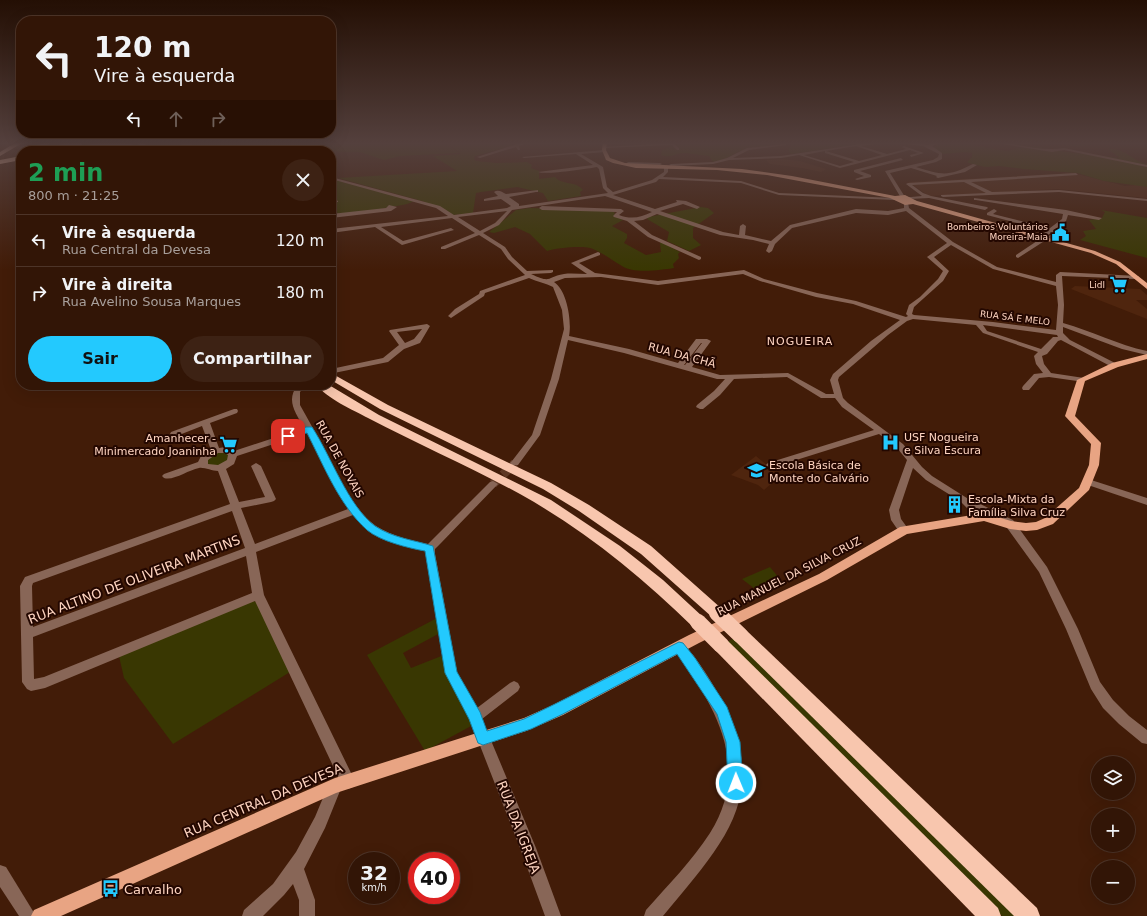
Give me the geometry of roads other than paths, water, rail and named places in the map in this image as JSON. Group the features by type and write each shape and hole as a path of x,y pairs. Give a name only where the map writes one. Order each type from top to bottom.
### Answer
{"highway":[{"path":"336,375 384,407 546,486 584,508 646,550 717,613 1030,916"},
{"path":"330,390 352,405 522,490 577,522 647,574 698,622 990,916"}],"main road":[{"path":"827,185 895,199 906,206 912,200"},
{"path":"895,199 903,197 1098,253 1118,263 1147,287"},
{"path":"1081,380 1115,365 1147,354"},
{"name":"RUA MANUEL DA SILVA CRUZ","path":"679,647 823,577 904,530 974,518 989,517 1013,526 1037,526 1044,524 1078,495 1088,482 1094,465 1096,443 1070,416 1081,380"},
{"name":"RUA CENTRAL DA DEVESA","path":"40,916 342,784 526,724 558,710 679,647"}],"street":[{"path":"355,185 432,206 453,217 503,248 510,258 534,279 549,282 556,286 565,310 567,329 554,379 536,435 515,462"},
{"path":"604,185 605,188 619,199"},
{"path":"504,197 513,206 528,206 623,191 641,185"},
{"path":"749,185 779,194 895,199"},
{"path":"895,185 903,197"},
{"path":"909,185 921,194 930,197 985,208"},
{"path":"973,185 991,194"},
{"path":"912,200 930,197 1059,190 1147,200"},
{"path":"486,200 536,191"},
{"path":"601,194 722,234 742,236 772,243"},
{"path":"957,196 1100,218"},
{"path":"675,200 697,207"},
{"path":"630,221 640,219 684,202"},
{"path":"443,248 492,229 505,217 513,206"},
{"path":"336,230 453,217 513,206 620,211 637,206"},
{"path":"769,251 772,243 790,227 856,211 888,213 906,206 950,243 1001,270 1059,285"},
{"path":"336,215 389,209"},
{"path":"994,210 989,214 1050,230 1056,234 1050,238 1045,238 1018,256"},
{"path":"620,211 616,216 630,221 650,236 699,258"},
{"path":"1050,230 1064,220 1066,212"},
{"path":"422,220 427,225"},
{"path":"377,226 402,243 451,230"},
{"path":"742,236 743,226"},
{"path":"431,230 436,234"},
{"path":"950,243 930,257 943,266 946,271 941,280 922,298 910,306 908,318 836,376 834,380 838,396 845,405 900,446 912,461 935,483 1013,526 1043,570 1072,629 1095,685 1108,704 1124,720 1147,738"},
{"path":"593,275 574,263 598,254"},
{"path":"451,316 457,310 482,295 482,292 528,274 551,271"},
{"name":"RUA SÁ E MELO","path":"593,275 658,284 744,272 762,280 816,295 854,302 908,318 978,323 1061,335 1115,365"},
{"path":"1049,375 1038,359 1038,356 1061,335 1061,325 1058,316 1061,305 1059,285 1060,274 1136,277"},
{"path":"549,282 564,276 593,275"},
{"path":"978,323 982,330 989,334 1031,346 1044,352"},
{"path":"1061,325 1085,332 1126,350 1147,354"},
{"path":"336,372 385,360 401,348 417,341 427,326 392,331 401,348"},
{"name":"RUA DA CHÃ","path":"565,337 720,377 788,375 824,396 838,396"},
{"path":"1026,388 1034,377 1049,375 1081,380"},
{"path":"700,407 717,394 732,376"},
{"name":"RUA DE NOVAIS","path":"298,390 296,392 296,405 355,510 372,528 384,535 404,544 430,548"},
{"path":"174,434 234,411"},
{"path":"205,422 216,451"},
{"path":"233,454 309,429"},
{"path":"772,465 881,431"},
{"path":"167,476 202,464 205,457 216,451 228,450 233,454"},
{"path":"202,464 210,469 221,467 232,460 233,454"},
{"path":"904,530 896,520 894,510 912,461"},
{"path":"256,466 270,499 235,506 32,577 27,582 26,586 28,682 31,685 38,684 258,596"},
{"path":"221,467 251,550 254,581 258,596 342,784 327,807 296,869 279,890 250,916"},
{"path":"1088,482 1147,502"},
{"path":"430,548 493,484"},
{"path":"963,499 974,509 974,518"},
{"name":"RUA ALTINO DE OLIVEIRA MARTINS","path":"26,635 355,510"},
{"name":"RUA DA IGREJA","path":"430,548 451,673 475,717 528,848 552,916"},
{"path":"652,916 705,853 723,825 735,796 736,769 733,742 723,712 691,662 679,647"},
{"path":"475,717 514,687"},
{"path":"296,869 307,900 307,916"},
{"path":"0,873 28,916"}],"tunnel":[{"path":"493,484 515,463"}],"place":[{"name":"Bombeiros Voluntários Moreira-Maia","path":"1061,232"},
{"name":"Lidl","path":"1118,285"},
{"name":"USF Nogueira e Silva Escura","path":"891,443"},
{"name":"Amanhecer - Minimercado Joaninha","path":"229,444"},
{"name":"Escola Básica de Monte do Calvário","path":"756,471"},
{"name":"Escola-Mixta da Família Silva Cruz","path":"955,505"},
{"name":"Carvalho","path":"111,889"}],"district":[{"name":"NOGUEIRA","path":"800,341"}]}
